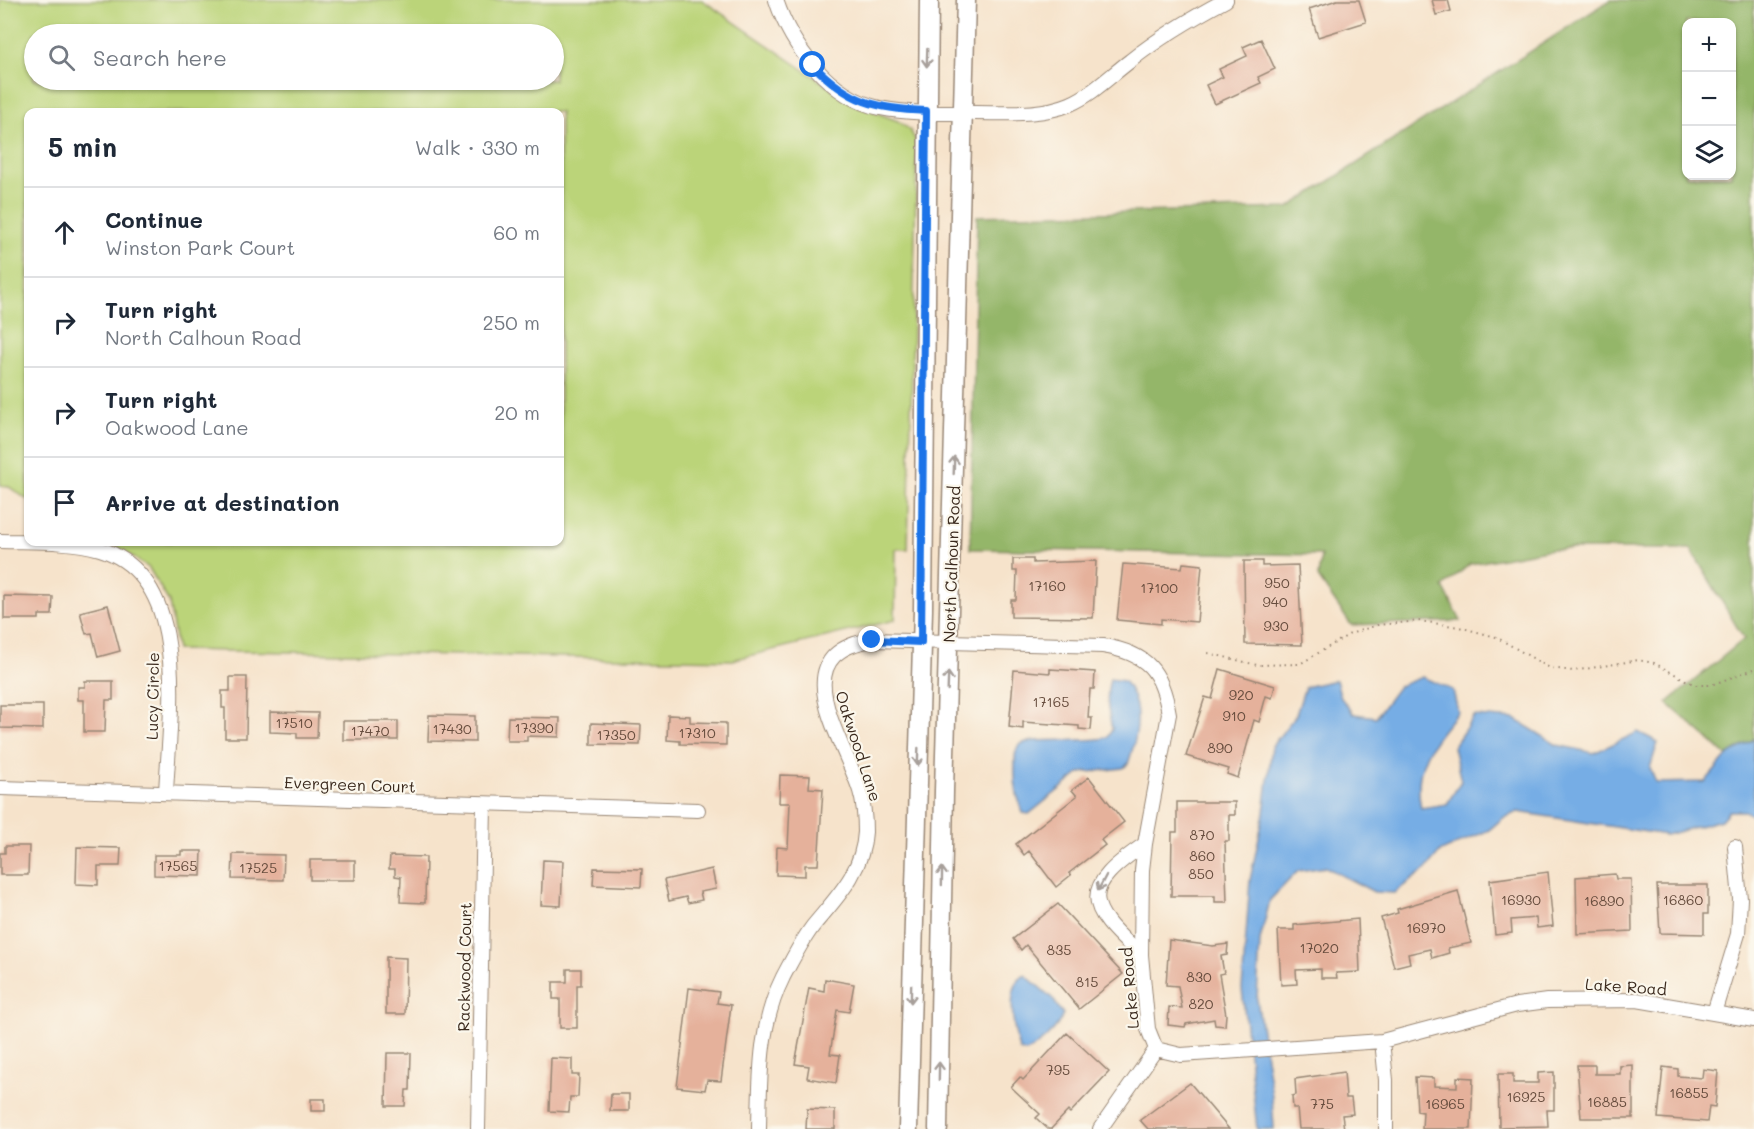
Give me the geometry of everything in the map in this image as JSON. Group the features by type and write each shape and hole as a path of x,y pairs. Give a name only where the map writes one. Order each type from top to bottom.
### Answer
{"main road":[{"name":"North Calhoun Road","path":"908,1129 921,642 929,0"},
{"name":"North Calhoun Road","path":"938,1129 966,0"},
{"path":"912,955 941,955"}],"street":[{"path":"776,0 785,22 813,65 842,91 879,108 964,113 1039,112 1072,103 1171,31 1226,0"},
{"name":"Lucy Circle","path":"0,541 24,542"},
{"name":"Lucy Circle","path":"78,546 99,549 128,564 152,590 161,608 168,636 170,664 166,793"},
{"name":"Oakwood Lane","path":"759,1129 762,1042 775,995 800,946 846,888 856,868 865,835 860,792 826,704 824,674 836,653 854,643 872,640 921,642"},
{"name":"Lake Road","path":"921,642 1103,646 1126,650 1143,659 1158,675 1165,692 1169,714 1144,844 1141,955 1148,1029 1156,1049 1181,1055 1382,1041 1517,1005 1547,1001 1637,1000 1754,1020"},
{"name":"Evergreen Court","path":"0,788 698,810"},
{"name":"Rackwood Court","path":"478,1129 484,805"},
{"path":"1141,955 1107,924 1096,895 1098,884 1106,874 1144,844"},
{"path":"1714,1013 1738,934 1740,899 1735,847"},
{"path":"1382,1041 1386,1080 1386,1129"},
{"path":"1101,1129 1156,1049"}],"path":[{"path":"1208,653 1257,665 1300,664 1350,634 1377,625 1420,621 1459,627 1496,637 1550,668 1574,671 1638,660 1654,663 1695,685 1711,685 1754,669"}],"green space":[{"path":"0,0 702,0 854,104 898,121 910,130 917,143 908,549 896,549 895,620 732,660 177,650 169,602 149,568 116,546 564,546 564,108 24,108 24,497 9,487 0,486"},
{"path":"1610,0 1754,0 1754,739 1727,756 1667,703 1744,639 1691,549 1552,549 1470,564 1443,587 1461,621 1351,625 1318,577 1321,555 970,549 977,216 1288,208"}],"water":[{"path":"1422,677 1453,690 1458,712 1432,744 1426,756 1419,780 1421,808 1447,804 1461,781 1453,747 1474,716 1515,719 1557,745 1594,753 1638,732 1658,742 1650,768 1656,783 1705,782 1727,756 1754,739 1754,817 1745,811 1729,811 1721,820 1666,835 1518,812 1503,818 1489,830 1441,851 1426,869 1394,893 1374,892 1326,867 1298,871 1270,900 1260,940 1257,999 1272,1096 1274,1129 1257,1129 1242,989 1250,880 1264,813 1272,746 1296,715 1305,687 1336,680 1341,698 1354,714 1376,717 1399,686"},
{"path":"1110,679 1124,681 1137,711 1136,732 1128,764 1123,768 1080,773 1029,814 1023,813 1015,779 1015,755 1018,747 1026,742 1035,741 1088,740 1108,737 1112,729 1107,698"},
{"path":"1025,975 1052,998 1063,1014 1048,1036 1026,1052 1019,1050 1012,1009 1014,989"}],"building":[{"path":"1337,0 1359,0 1366,22 1318,37 1309,9"},
{"path":"1432,0 1448,0 1451,11 1436,15"},
{"path":"1261,39 1275,69 1258,77 1261,83 1215,104 1206,85 1223,77 1219,69 1247,56 1243,47"},
{"path":"1013,559 1033,559 1033,563 1096,561 1093,618 1011,617 1011,600 1016,600 1017,571 1013,571"},
{"path":"1244,561 1262,561 1262,566 1298,565 1302,645 1245,644"},
{"path":"1183,563 1202,565 1197,622 1161,619 1161,624 1117,620 1123,564 1182,568"},
{"path":"4,596 53,597 52,615 39,615 39,619 4,619"},
{"path":"108,605 120,651 98,657 92,633 86,634 80,612"},
{"path":"1050,669 1095,672 1094,689 1090,689 1088,718 1092,718 1091,730 1079,729 1079,726 1023,722 1023,729 1009,727 1014,670 1050,673"},
{"path":"1220,669 1275,686 1272,698 1266,696 1259,722 1254,720 1238,778 1227,774 1229,769 1186,756 1205,697 1212,699"},
{"path":"230,677 247,677 246,738 225,738 225,708 222,708 222,691 230,691"},
{"path":"85,681 113,681 113,700 106,700 105,732 84,732 84,700 78,700 78,687 85,687"},
{"path":"0,705 43,705 43,729 0,728"},
{"path":"270,712 318,713 317,738 297,738 297,733 270,732"},
{"path":"429,715 475,716 475,742 428,741"},
{"path":"668,715 690,716 690,722 726,723 726,745 680,744 680,741 667,740"},
{"path":"508,717 560,718 559,737 527,736 527,741 507,741"},
{"path":"343,721 398,721 398,740 343,740"},
{"path":"591,723 641,725 640,745 591,744"},
{"path":"780,775 810,776 809,788 823,789 818,865 805,865 805,876 776,875 777,847 788,848 790,803 779,803"},
{"path":"1089,777 1124,822 1101,840 1105,845 1069,873 1071,875 1056,887 1029,851 1024,855 1016,844 1077,796 1072,790"},
{"path":"1177,802 1235,802 1235,815 1229,815 1229,841 1225,841 1227,902 1215,902 1215,896 1171,896 1172,832 1177,832"},
{"path":"5,846 29,846 28,875 0,875 0,853 5,853"},
{"path":"77,847 121,848 120,866 98,866 98,885 76,884"},
{"path":"181,851 202,851 201,876 154,875 154,855 181,855"},
{"path":"233,854 284,855 283,880 232,879"},
{"path":"390,856 426,857 425,903 400,902 401,877 395,876 395,869 389,869"},
{"path":"310,860 355,860 355,880 310,880"},
{"path":"543,860 563,861 561,906 541,905"},
{"path":"594,868 642,869 641,887 593,885"},
{"path":"712,869 716,889 700,892 702,900 688,903 686,897 669,901 664,880"},
{"path":"1548,872 1553,926 1537,928 1536,918 1511,920 1512,933 1495,935 1490,880"},
{"path":"1615,874 1616,879 1631,879 1632,931 1577,934 1576,877"},
{"path":"1657,885 1708,885 1708,914 1704,914 1704,934 1660,933"},
{"path":"1458,891 1471,943 1448,948 1449,953 1432,958 1430,949 1408,954 1410,963 1394,967 1381,918 1398,913 1397,909"},
{"path":"1058,904 1123,974 1079,1009 1026,945 1021,950 1013,939"},
{"path":"1358,919 1360,972 1336,973 1337,978 1321,978 1321,969 1296,970 1297,984 1281,985 1278,930 1294,930 1294,925"},
{"path":"1169,940 1213,946 1228,944 1227,955 1221,956 1224,973 1219,974 1226,1015 1225,1026 1215,1025 1214,1019 1186,1024 1185,1027 1168,1025 1169,1007 1182,1008 1178,986 1166,985"},
{"path":"386,957 406,958 405,1014 386,1014"},
{"path":"567,969 581,969 581,985 577,985 577,1028 560,1028 560,999 553,999 553,982 567,982"},
{"path":"825,979 854,984 849,1012 837,1010 830,1054 840,1055 836,1083 807,1078 809,1066 795,1064 809,988 824,991"},
{"path":"689,988 719,992 717,1003 731,1005 721,1081 707,1080 705,1090 677,1087"},
{"path":"1067,1033 1109,1072 1070,1113 1068,1111 1051,1129 1048,1129 1036,1118 1040,1114 1011,1087 1020,1077 1023,1080"},
{"path":"387,1053 411,1053 410,1090 406,1090 405,1106 386,1106"},
{"path":"551,1058 572,1059 572,1075 579,1075 578,1097 570,1097 569,1112 549,1111"},
{"path":"1577,1065 1595,1065 1595,1074 1620,1074 1620,1066 1633,1065 1633,1118 1581,1118"},
{"path":"1663,1067 1678,1069 1678,1076 1702,1078 1703,1069 1718,1071 1715,1107 1709,1106 1707,1122 1658,1118"},
{"path":"1344,1072 1346,1098 1351,1098 1353,1114 1342,1115 1344,1129 1299,1129 1297,1108 1293,1108 1292,1096 1296,1095 1295,1079"},
{"path":"1554,1072 1554,1110 1547,1110 1548,1126 1499,1127 1498,1074 1513,1074 1513,1083 1538,1083 1538,1073"},
{"path":"1415,1077 1434,1078 1434,1086 1457,1087 1457,1077 1473,1078 1471,1129 1422,1129 1423,1112 1417,1111"},
{"path":"1190,1083 1229,1129 1148,1129 1140,1120"},
{"path":"611,1094 629,1094 629,1111 610,1111"},
{"path":"311,1099 325,1099 325,1111 311,1111"},
{"path":"807,1109 835,1110 835,1129 806,1129"}],"route":[{"path":"813,65 842,91 867,104 895,110 926,111 921,642 872,640"}]}
